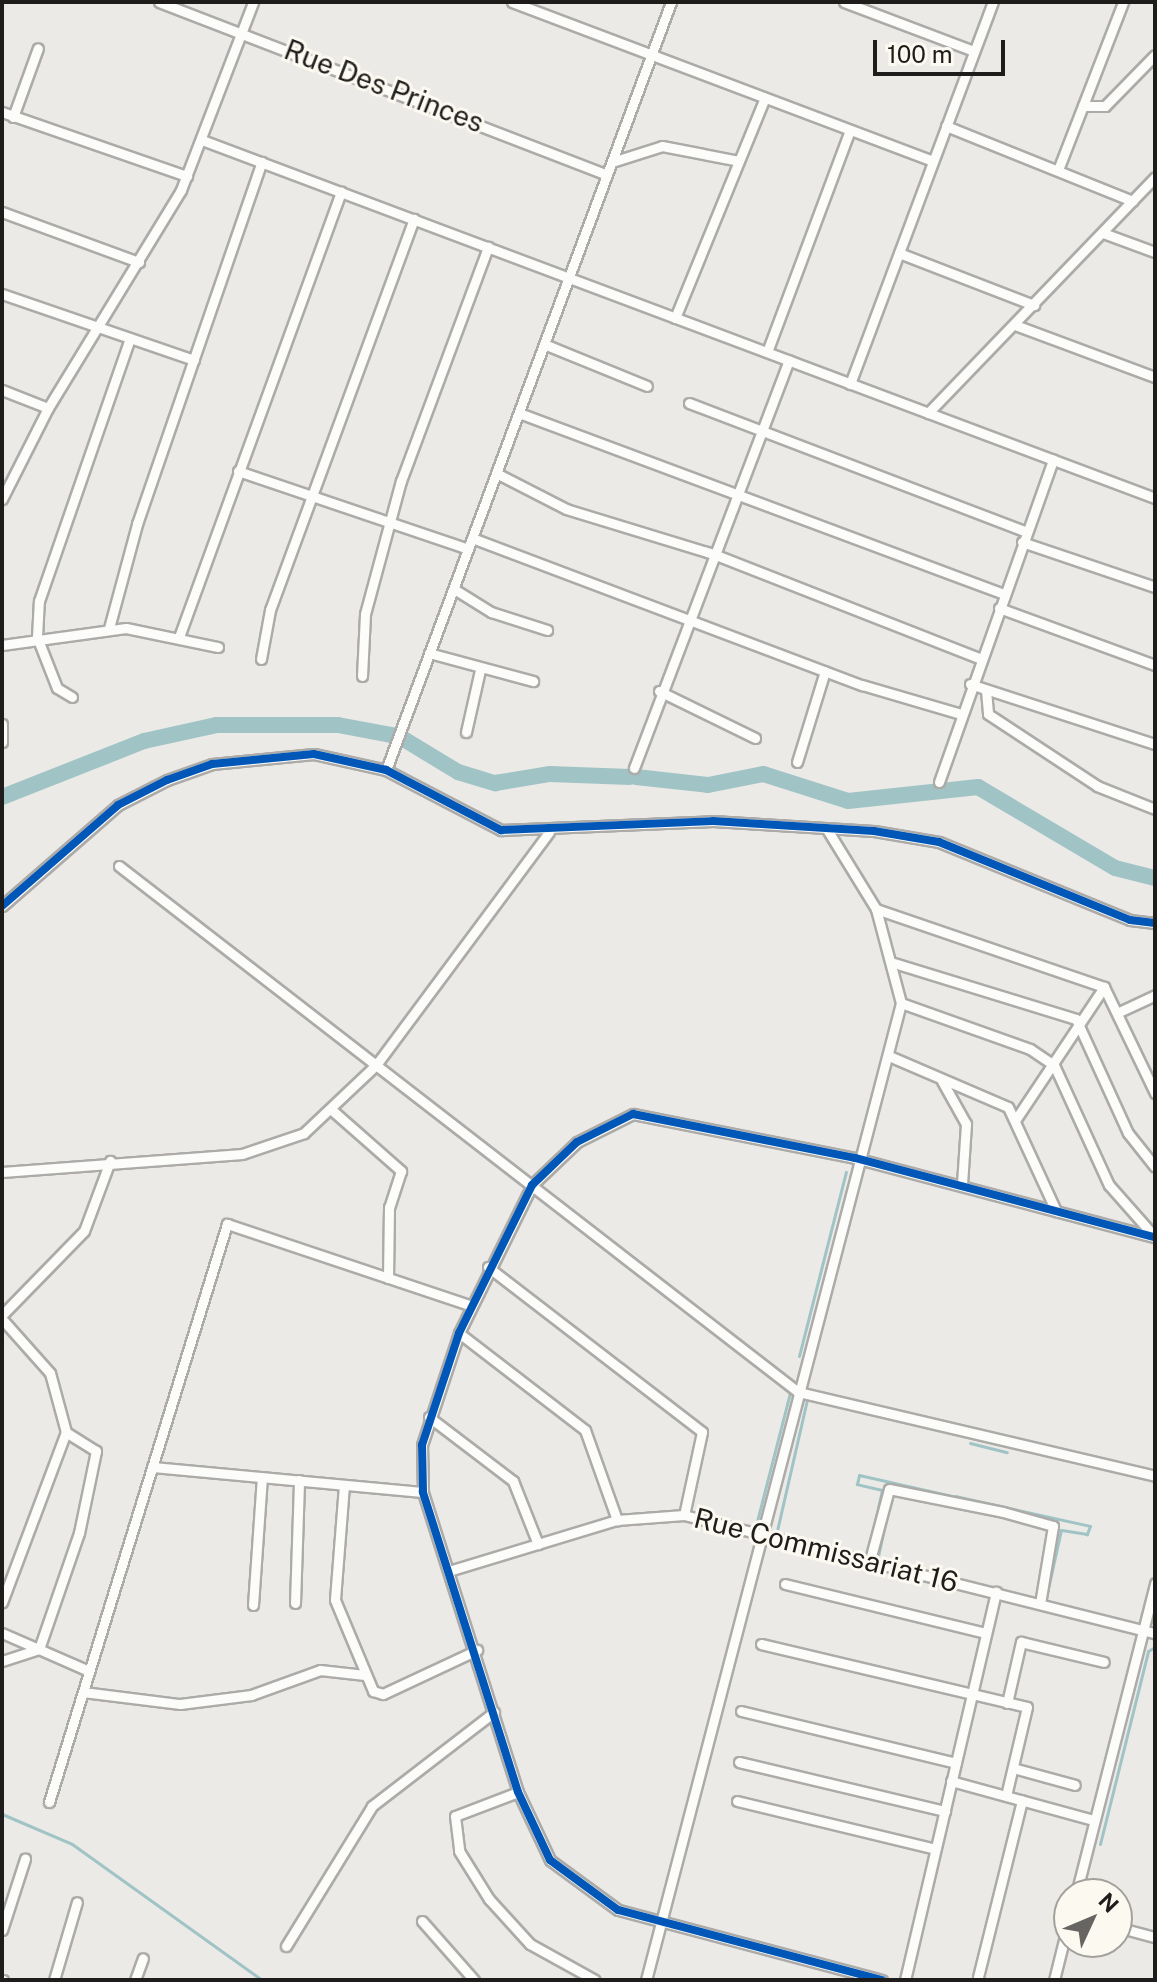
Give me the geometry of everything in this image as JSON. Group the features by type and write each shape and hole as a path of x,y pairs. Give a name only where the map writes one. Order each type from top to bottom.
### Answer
{"street":[{"name":"Rue Des Princes","path":"159,2 607,175"},
{"path":"4,493 48,408 139,262 187,176 253,2"},
{"path":"512,2 933,161"},
{"path":"386,770 671,2"},
{"path":"844,2 974,51"},
{"path":"850,384 993,2"},
{"path":"1058,170 1123,2"},
{"path":"13,117 38,48"},
{"path":"1083,106 1105,106 1155,55"},
{"path":"675,318 765,98"},
{"path":"2,112 187,176"},
{"path":"946,126 1133,201"},
{"path":"767,352 850,130"},
{"path":"202,140 1155,498"},
{"path":"612,162 662,146 739,161"},
{"path":"109,628 194,360 262,162"},
{"path":"928,413 1155,177"},
{"path":"179,637 341,192"},
{"path":"2,212 139,262"},
{"path":"261,659 270,610 414,219"},
{"path":"1103,233 1155,252"},
{"path":"362,676 365,614 390,521 488,247"},
{"path":"899,253 1034,305"},
{"path":"2,294 194,360"},
{"path":"1015,325 1155,377"},
{"path":"72,697 57,688 37,637 39,601 130,338"},
{"path":"544,344 647,386"},
{"path":"634,768 659,691 694,618 789,361"},
{"path":"2,390 48,408"},
{"path":"689,403 1155,587"},
{"path":"519,413 1004,594"},
{"path":"939,782 958,713 981,659 1053,460"},
{"path":"238,471 694,618 825,671 958,713"},
{"path":"496,473 566,509 716,555 981,659"},
{"path":"454,589 491,612 547,630"},
{"path":"999,608 1155,665"},
{"path":"2,645 37,637 109,628 179,637 218,647"},
{"path":"429,653 480,670 533,681"},
{"path":"466,732 480,670"},
{"path":"797,762 825,671"},
{"path":"970,684 1155,744"},
{"path":"986,690 988,714 1097,786 1155,809"},
{"path":"659,691 755,738"},
{"path":"2,724 2,742"},
{"path":"2,906 118,805 167,780 212,764 314,754 386,770 479,822 549,832 713,821 939,842 1130,920 1155,923"},
{"path":"646,1980 798,1392 855,1158 889,1056 901,1003 894,963 876,909 828,831"},
{"path":"2,1172 277,1146 333,1111 376,1065 549,832"},
{"path":"119,866 798,1392 1155,1476"},
{"path":"876,909 1104,987 1119,1012 1155,1093"},
{"path":"894,963 1081,1024 1128,1133 1155,1167"},
{"path":"1016,1119 1104,987"},
{"path":"1119,1012 1155,995"},
{"path":"901,1003 1030,1049 1054,1065 1109,1185 1155,1237"},
{"path":"889,1056 942,1081 997,1098 1016,1119 1056,1211"},
{"path":"942,1081 966,1124 962,1185"},
{"path":"333,1111 401,1171 389,1207 388,1278"},
{"path":"882,1980 851,1976 618,1910 570,1879 550,1860 518,1792 452,1570 423,1492 429,1417 459,1333 488,1267 532,1185 577,1142 633,1114 855,1158 1155,1237"},
{"path":"2,1602 66,1432 50,1373 2,1317 84,1231 110,1161"},
{"path":"49,1802 227,1224 472,1306"},
{"path":"488,1267 702,1432 684,1515"},
{"path":"459,1333 585,1430 617,1520"},
{"path":"429,1417 513,1481 538,1544"},
{"path":"39,1649 97,1460 93,1445 66,1432"},
{"path":"152,1467 423,1492"},
{"path":"253,1605 262,1477"},
{"path":"295,1603 299,1480"},
{"path":"344,1485 335,1600 365,1675 383,1694 477,1650"},
{"path":"870,1560 889,1489 1015,1515 1055,1530 1040,1604"},
{"name":"Rue Commissariat 16","path":"452,1570 617,1520 684,1515 762,1532 1155,1633"},
{"path":"1080,1878 1155,1583"},
{"path":"785,1584 986,1633"},
{"path":"905,1980 996,1592"},
{"path":"2,1633 89,1671"},
{"path":"1007,1703 1021,1642 1104,1662"},
{"path":"761,1644 1027,1707 1006,1796"},
{"path":"2,1661 39,1649"},
{"path":"83,1692 180,1704 251,1695 320,1670 365,1675"},
{"path":"741,1711 956,1763"},
{"path":"286,1946 372,1806 494,1712"},
{"path":"739,1762 945,1811"},
{"path":"1013,1768 1075,1785"},
{"path":"951,1781 1094,1820"},
{"path":"518,1792 462,1810 452,1823 454,1836 489,1899 530,1944 570,1975 595,1980"},
{"path":"978,1977 1022,1800"},
{"path":"737,1801 935,1849"},
{"path":"2,1930 25,1859"},
{"path":"54,1980 77,1902"},
{"path":"422,1921 474,1980"},
{"path":"1133,1931 1155,1937"},
{"path":"135,1980 143,1958"},
{"path":"1054,1980 1060,1958"}],"waterway":[{"path":"2,797 144,741 217,725 338,725 396,736"},
{"path":"402,738 458,772 495,783 550,774 630,777"},
{"path":"636,777 708,785 763,774 848,801 978,787 1115,868 1155,878"},
{"path":"799,1356 846,1172"},
{"path":"1057,1217 1131,1235"},
{"path":"756,1525 790,1393"},
{"path":"776,1535 807,1400"},
{"path":"970,1443 1007,1452"},
{"path":"873,1530 882,1490 857,1484 859,1475 952,1496"},
{"path":"955,1496 1090,1526 1087,1534 1061,1530 1045,1602"},
{"path":"877,1561 888,1510"},
{"path":"1100,1844 1148,1651 1155,1647"},
{"path":"2,1814 72,1844 262,1980"}],"cycle path":[{"path":"2,906 118,805 167,780 212,764 314,754 386,770 501,830 713,821 874,831 939,842 1130,920 1155,923"},
{"path":"882,1980 618,1910 550,1860 518,1792 423,1492 422,1445 459,1333 532,1185 577,1142 633,1114 855,1158 1155,1237"}]}
